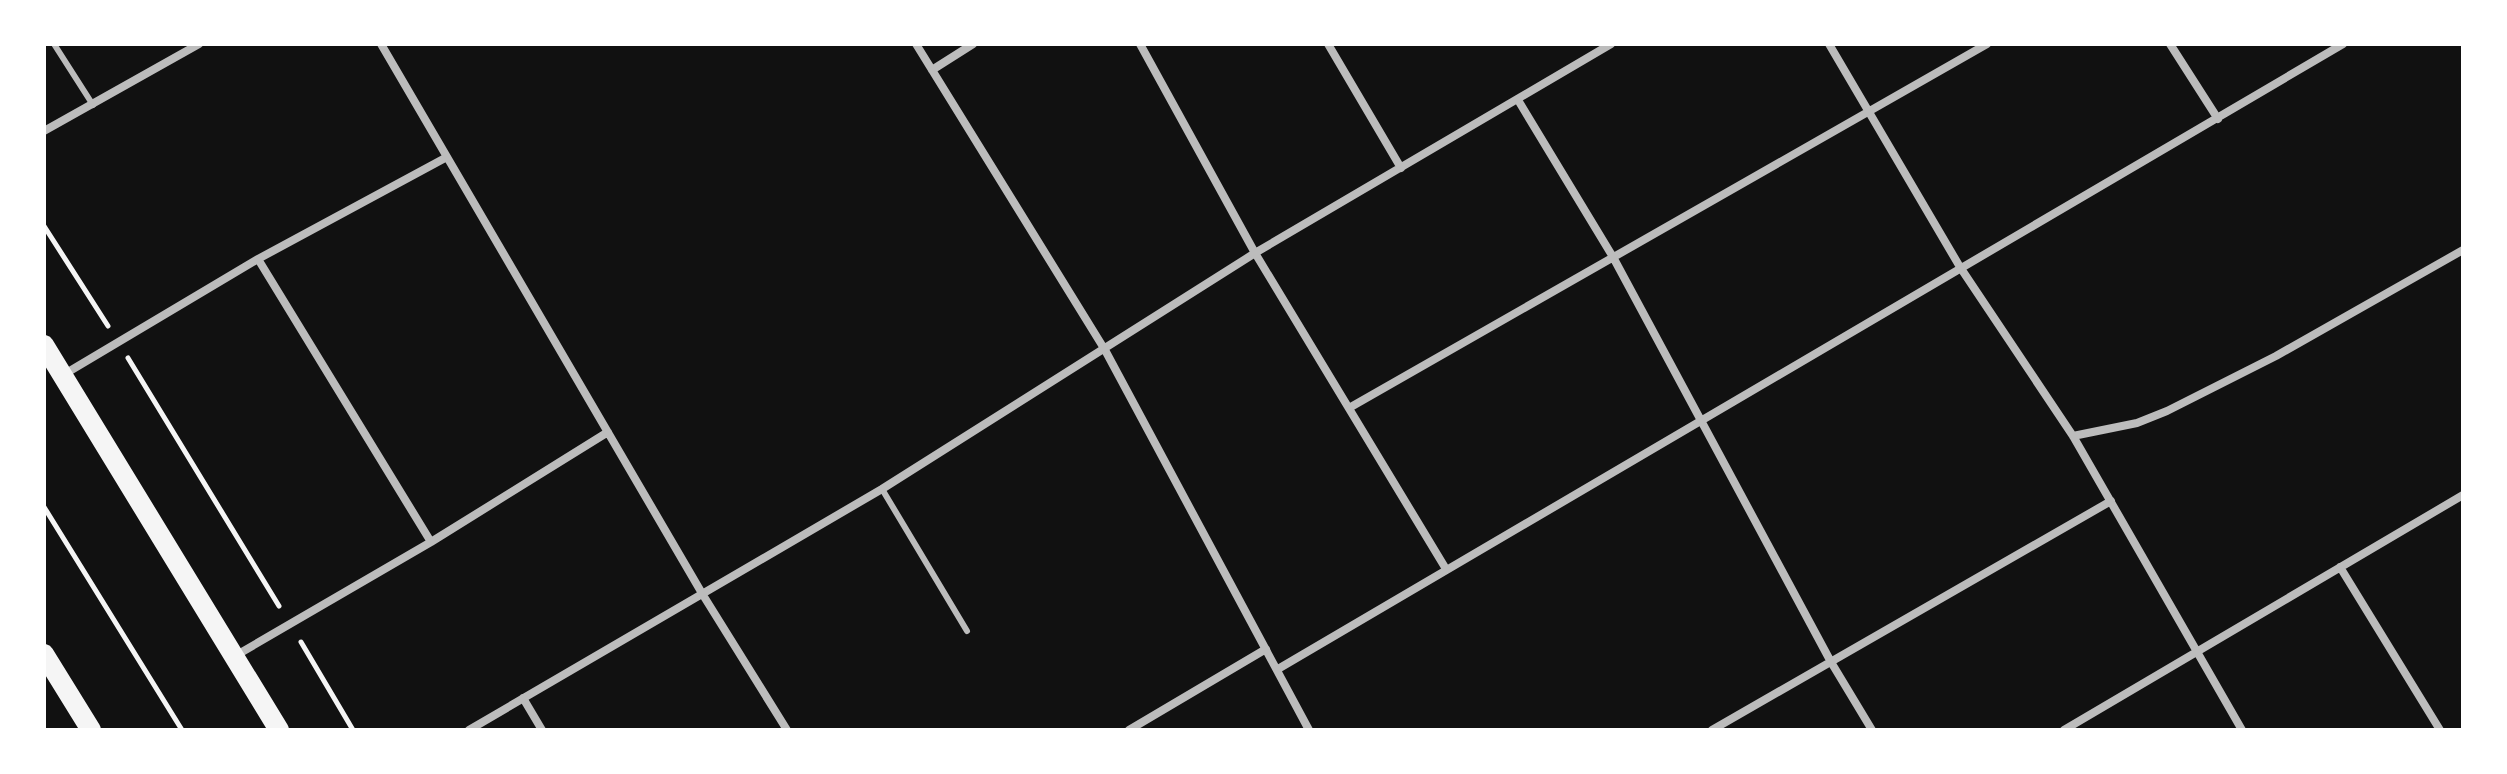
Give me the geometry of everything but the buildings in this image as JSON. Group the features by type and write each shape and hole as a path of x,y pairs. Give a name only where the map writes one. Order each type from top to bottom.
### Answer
{"main road":[{"path":"44,345 279,730"},
{"path":"44,654 91,730"}],"street":[{"path":"44,131 199,44"},
{"path":"381,44 703,595 787,730"},
{"path":"916,44 1105,350 1309,730"},
{"path":"932,70 973,44"},
{"path":"1140,44 1255,253 1446,569"},
{"path":"1328,44 1401,168"},
{"path":"469,730 882,489 1255,253 1611,44"},
{"path":"1829,44 1960,267 2073,436 2242,730"},
{"path":"1349,408 1987,44"},
{"path":"2170,44 2218,119"},
{"path":"1278,669 2343,44"},
{"path":"1518,100 1613,257 1831,662 1872,730"},
{"path":"62,375 258,259 447,157"},
{"path":"2073,436 2137,423 2167,411 2276,356 2463,250"},
{"path":"258,259 431,542"},
{"path":"234,656 431,542 608,432"},
{"path":"2064,730 2463,495"},
{"path":"1712,730 2111,501"},
{"path":"2340,567 2440,730"},
{"path":"1129,730 1266,649"},
{"path":"523,698 542,730"}],"lane":[{"path":"54,44 93,105"},
{"path":"882,489 967,631"}],"path":[{"path":"44,226 118,342 353,730"},
{"path":"44,507 182,730"}]}
